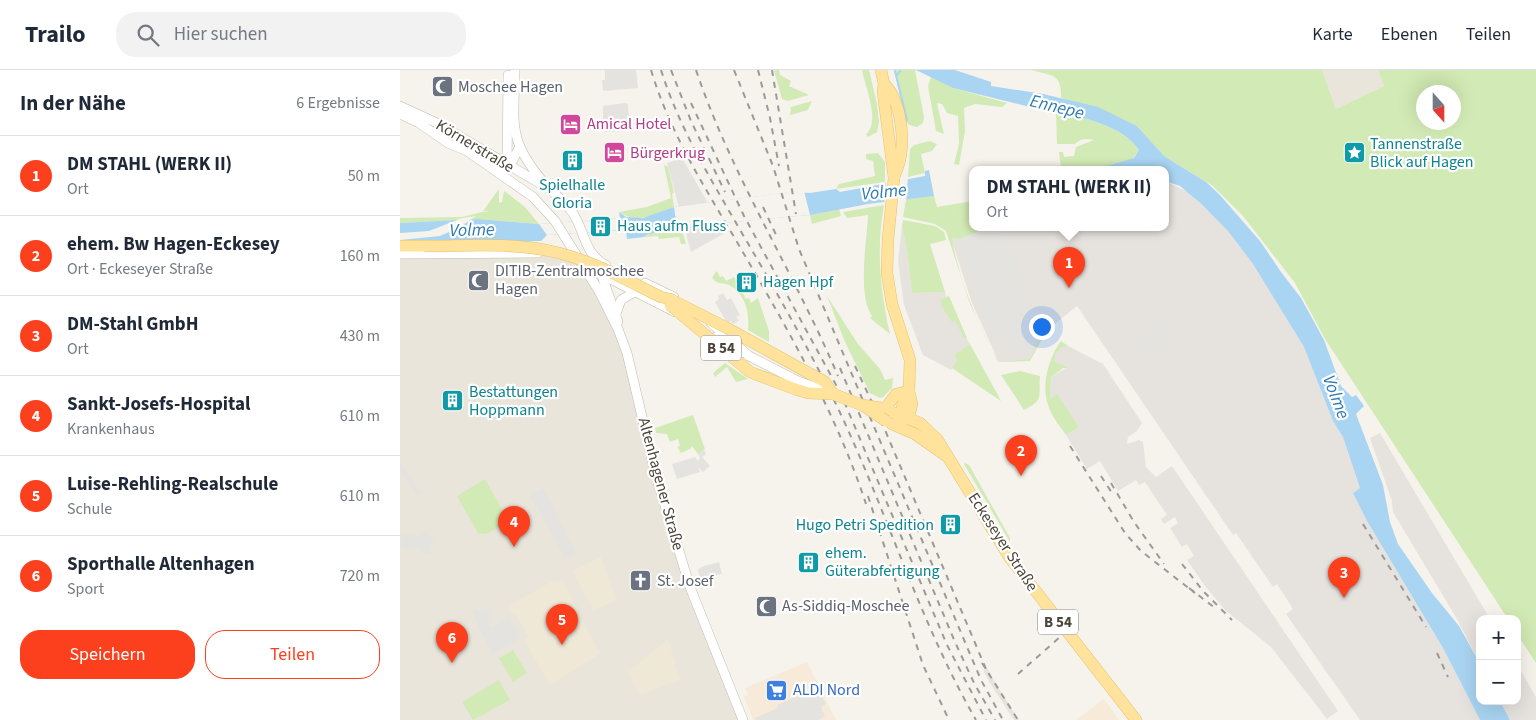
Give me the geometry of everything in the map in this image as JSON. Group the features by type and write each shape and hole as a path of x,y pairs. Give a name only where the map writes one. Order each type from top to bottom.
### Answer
{"main road":[{"path":"881,70 894,178 893,208 888,239 887,273 892,304 910,360 909,391 912,409 901,419"},
{"name":"B 54","path":"400,246 515,247 548,251 581,260 690,309 784,358 825,382 833,394"},
{"name":"B 54","path":"661,297 750,372 787,387 808,393 833,394"},
{"path":"884,413 896,394 909,391"},
{"path":"909,391 927,428"},
{"name":"Eckeseyer Straße","path":"833,394 927,428 937,438 1026,581 1136,720"},
{"name":"Eckeseyer Straße","path":"901,419 915,434 947,456"}],"street":[{"path":"508,70 505,165 516,186"},
{"path":"515,70 514,127 520,148 530,167 548,188"},
{"name":"Körnerstraße","path":"400,106 445,128 505,165 548,188"},
{"name":"Körnerstraße","path":"400,114 419,123 448,143 467,152 500,173 537,201 555,221"},
{"path":"500,173 505,165 513,160 520,148"},
{"name":"Altenhagener Straße","path":"548,188 572,212 591,254 597,260 616,314 618,329"},
{"name":"Altenhagener Straße","path":"555,221 602,296 618,329 632,372 656,476 684,568 743,720"},
{"path":"400,254 554,254 571,248 585,239"},
{"name":"Eckeseyer Straße","path":"554,254 706,325"},
{"name":"Eckeseyer Straße","path":"597,260 680,300 706,325 748,356 798,381 833,394"},
{"path":"616,314 621,300 636,291"}],"shaded area":[{"path":"603,70 636,70 638,88 603,91 602,80 605,80 605,71"},
{"path":"1322,70 1378,70 1384,86 1336,109"},
{"path":"628,104 629,123 626,131 605,132 603,127 603,106"},
{"path":"682,158 725,233 691,252 667,163"},
{"path":"1169,183 1188,192 1228,231 1253,264 1304,347 1333,421 1343,437 1360,488 1353,493 1367,521 1443,648 1480,720 1360,720 1286,614 1293,609 1277,584 1273,587 1236,533 1233,535 1077,306 1041,335 1030,359 999,362 972,303 951,238 959,239 981,231 1169,231"},
{"path":"902,226 912,293 945,292 946,297 941,299 970,344 954,355 957,360 951,370 923,355 904,305 898,261"},
{"path":"981,231 1003,231 1016,257 1016,266 1038,322 1038,336 1032,349 1033,353 1022,357 1020,352 1012,350 1010,344 1007,345 1004,340 995,338 984,314 959,239"},
{"path":"400,254 554,254 583,265 618,329 684,568 743,720 400,720"},
{"path":"723,293 727,300 731,298 740,315 736,317 739,321 733,324 731,321 727,323 715,302 719,299 718,296"},
{"path":"1166,317 1178,336 1141,362 1134,351 1140,347 1135,339"},
{"path":"1068,346 1103,364 1142,423 1137,431 1128,437 1127,444 1139,440 1143,442 1146,467 1156,477 1172,466 1338,711 1327,719 1271,647 1225,610 1205,586 1187,560 1194,556 1187,544 1182,547 1170,528 1178,523 1175,517 1164,524 1161,519 1167,515 1145,482 1139,485 1136,480 1118,491 1100,461 1087,469 1066,435 1079,427 1057,395 1050,399 1051,377 1066,368 1055,362 1055,355 1061,348"},
{"path":"1380,433 1488,615 1476,615 1476,656 1457,619 1393,512 1392,501 1370,438"},
{"path":"704,450 706,454 702,457 710,466 703,472 698,467 700,472 677,479 672,464 695,457 698,461 700,458 698,454"},
{"path":"400,461 421,492 417,495 400,470"},
{"path":"543,488 576,554 565,558 530,495"},
{"path":"426,530 434,542 428,546 432,554 419,553 420,549 401,547 401,534 418,536"},
{"path":"601,557 617,600 593,610 572,571"},
{"path":"719,562 722,574 700,579 698,570 701,567"},
{"path":"562,579 600,654 550,685 524,640 529,637 515,613 513,614 508,606 555,580 556,582"},
{"path":"473,610 491,610 488,623 491,627 509,617 521,638 493,654 479,629"},
{"path":"668,639 680,680 639,695 628,672"},
{"path":"807,662 836,720 753,720 744,696 748,695 745,688"},
{"path":"988,669 1019,720 1014,720 990,683 983,670"},
{"path":"1521,671 1536,697 1536,720 1510,720 1502,705 1521,705"},
{"path":"819,691 826,704 821,707 825,716 818,720 756,720 755,718 778,708 777,705 802,694 803,698"},
{"path":"1104,699 1119,720 1076,720"}],"green space":[{"path":"774,70 779,70 780,75 791,81 789,86 809,95 788,101 782,99"},
{"path":"862,70 869,70 879,122 877,132 868,137 866,134 872,122 872,113"},
{"path":"894,70 915,70 924,117 923,123 917,127 909,125 906,121"},
{"path":"1031,70 1322,70 1336,109 1384,86 1378,70 1536,70 1536,663 1521,640 1521,615 1505,615 1325,339 1295,283 1243,216 1213,186 1164,156 1137,126 1121,118 1061,98 1060,84 1050,75"},
{"path":"931,77 953,88 1007,103 1002,107 975,104 964,108 965,131 959,165 954,164 959,144 958,116 947,113 942,104 937,103 944,134 936,131 928,86"},
{"path":"812,101 808,110 790,115 791,107"},
{"path":"1056,111 1090,120 1112,129 1131,141 1139,150 1132,160 1107,166 1061,166 1059,152 1063,152 1064,157 1074,156 1076,147 1094,140 1083,139 1075,144 1057,144"},
{"path":"930,141 937,144 932,151 921,154 925,173 908,177 910,149 914,145"},
{"path":"878,153 885,162 885,182 836,189 839,184 875,176 873,161 866,159 866,154"},
{"path":"664,165 668,167 674,193 672,194 674,207 640,218 626,216 619,212 647,207 671,198"},
{"path":"499,189 499,203 502,202 504,191 525,207 539,224 477,219 400,223 400,218 462,217 490,212 483,211"},
{"path":"934,196 937,207 969,202 969,231 981,231 959,239 952,238 963,284 946,231 935,224 903,217 906,199"},
{"path":"884,205 880,237 880,270 890,334 870,318 872,316 867,307 864,267 868,215 847,218 843,212"},
{"path":"839,209 841,216 812,224 810,215"},
{"path":"903,220 935,226 944,232 946,240 930,244 945,292 912,293 902,226"},
{"path":"681,227 686,244 681,244 679,237 659,239 658,236 644,237 646,235"},
{"path":"717,271 720,277 723,276 726,281 734,277 746,299 749,298 751,303 758,298 769,331 769,342 748,330 747,310 743,298 729,285 714,280 712,277"},
{"path":"965,288 970,302 981,326 970,304"},
{"path":"827,296 858,344 880,369 885,380 893,378 892,388 883,397 880,398 870,393 845,342"},
{"path":"949,296 967,338 965,339 955,321 952,322 941,305 941,299"},
{"path":"1048,328 1030,361 999,362 1030,359 1041,335"},
{"path":"1061,341 1068,346 1061,348 1055,355 1055,362 1068,368 1063,368 1051,377 1050,399 1057,394 1079,427 1066,435 1049,409 1045,388 1047,371"},
{"path":"970,344 1001,401 952,368 957,360 954,355"},
{"path":"725,363 748,379 736,382 727,367 715,377 713,373"},
{"path":"1020,371 1040,376 1038,400 1024,410 1001,375"},
{"path":"693,415 705,449 698,454 692,446 681,453 677,447 680,446 678,439 670,442 667,434 656,433 655,428"},
{"path":"964,464 969,465 1010,538 1010,542"},
{"path":"485,479 509,522 486,534 478,533 457,496"},
{"path":"513,650 527,673 513,682 499,658"},
{"path":"499,680 510,700 473,720 462,702"}],"water":[{"path":"916,70 955,70 991,82 991,86 1043,94 1098,107 1137,126 1164,156 1206,182 1219,194 1260,241 1301,298 1324,340 1341,386 1352,397 1356,395 1364,406 1356,414 1383,485 1390,522 1398,544 1432,593 1459,626 1476,657 1476,705 1502,705 1510,720 1480,720 1443,648 1367,521 1353,493 1360,488 1343,437 1333,421 1304,347 1253,264 1228,231 1199,202 1180,186 1169,182 1169,166 1106,166 1134,158 1139,150 1123,134 1101,124 1056,111 1055,113 953,88"},
{"name":"Volme","path":"929,170 934,196 868,204 810,215 677,227 644,237 627,239 626,230 547,235 541,241 400,244 400,223 477,219 539,224 620,218 619,212 626,217 643,218 674,207 791,192 810,193 836,189 840,192 925,176 925,171"}],"pier":[{"path":"908,177 906,202 884,205 886,182"},
{"path":"804,191 810,215 677,227 674,207"},
{"path":"476,216 460,227 440,236 400,240 400,233 429,231 462,218"},
{"path":"620,218 621,230 547,235 539,224"}],"waterway":[{"path":"897,75 901,70"},
{"path":"895,71 907,120"}],"railway":[{"path":"651,70 668,116 700,180 774,305 809,370 840,436 866,504"},
{"path":"661,70 677,114 698,155 790,317 834,400 870,480 919,602 955,682 976,720"},
{"path":"671,70 691,121 725,192"},
{"path":"696,70 727,148 821,337 838,376"},
{"path":"734,70 773,166 799,249 981,680 1003,720"},
{"path":"758,70 779,166"},
{"path":"772,70 796,214"},
{"path":"691,103 744,216 841,394 947,645 986,720"},
{"path":"763,207 778,239"},
{"path":"855,366 885,430 986,669"},
{"path":"840,368 955,642 974,683 995,720"},
{"path":"1070,446 1125,533 1141,551 1195,593"},
{"path":"1101,476 1112,493"},
{"path":"1111,483 1134,522 1164,564"},
{"path":"868,496 923,665 949,720"},
{"path":"1363,524 1426,627"},
{"path":"1182,564 1203,591 1232,620"},
{"path":"1189,588 1215,608"},
{"path":"1018,674 1060,637"},
{"path":"1437,653 1448,677"},
{"path":"982,663 1018,720"}],"place":[{"name":"Moschee Hagen","path":"442,87"},
{"name":"Amical Hotel","path":"571,124"},
{"name":"Bürgerkrug","path":"614,153"},
{"name":"Tannenstraße Blick auf Hagen","path":"1354,153"},
{"name":"Spielhalle Gloria","path":"572,161"},
{"name":"Haus aufm Fluss","path":"601,226"},
{"name":"DITIB-Zentralmoschee Hagen","path":"479,280"},
{"name":"Hagen Hpf","path":"747,282"},
{"name":"DM STAHL (WERK II)","path":"1069,288"},
{"name":"Bestattungen Hoppmann","path":"453,401"},
{"name":"ehem. Bw Hagen-Eckesey","path":"1021,476"},
{"name":"Hugo Petri Spedition","path":"950,525"},
{"name":"Sankt-Josefs-Hospital","path":"514,547"},
{"name":"ehem. Güterabfertigung","path":"809,562"},
{"name":"St. Josef","path":"641,581"},
{"name":"DM-Stahl GmbH","path":"1344,598"},
{"name":"As-Siddiq-Moschee","path":"766,606"},
{"name":"Luise-Rehling-Realschule","path":"562,645"},
{"name":"Sporthalle Altenhagen","path":"452,663"},
{"name":"ALDI Nord","path":"777,690"}],"water label":[{"name":"Ennepe","path":"1057,107"}]}
